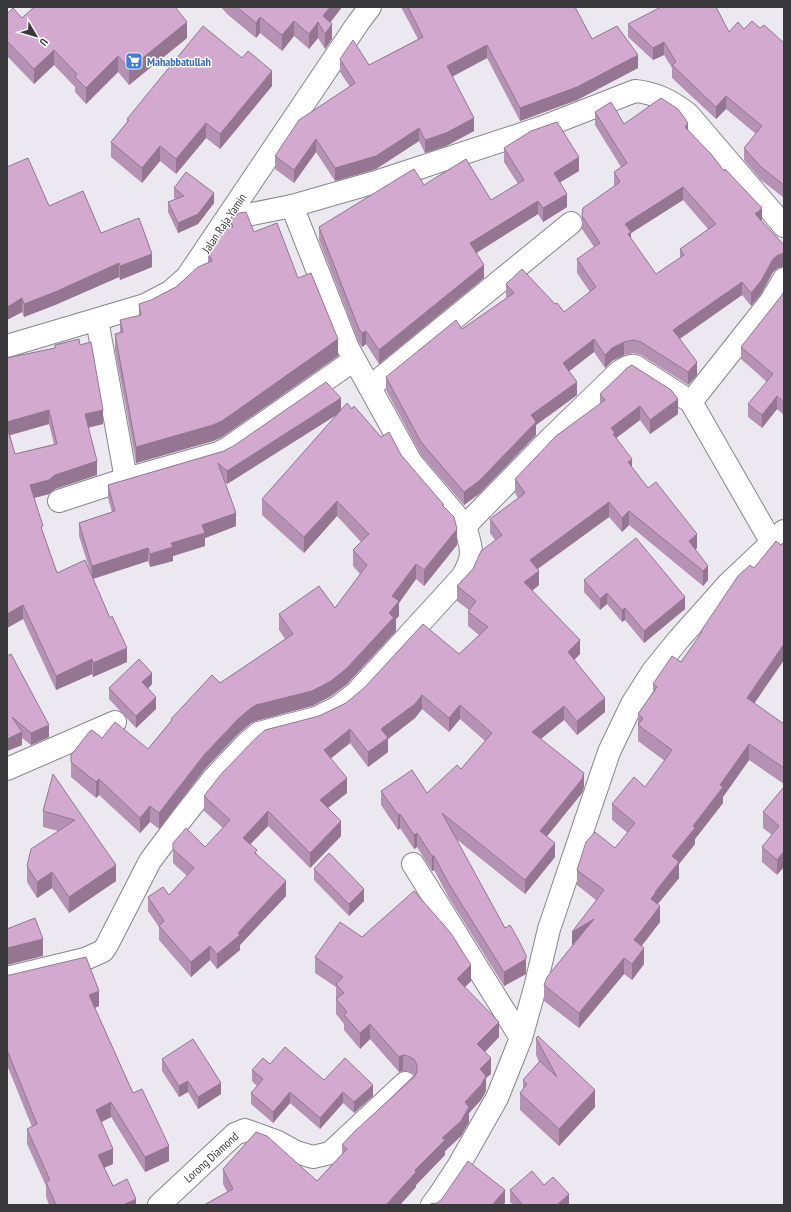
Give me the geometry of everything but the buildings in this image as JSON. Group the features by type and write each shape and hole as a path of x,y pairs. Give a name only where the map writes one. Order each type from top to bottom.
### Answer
{"street":[{"name":"Jalan Raja Yamin","path":"7,346 145,305 170,292 187,278 370,7"},
{"path":"227,219 292,206 379,182 543,127 635,91 648,92 658,96 675,104 688,114 784,226"},
{"path":"7,978 85,959 103,951 150,861 213,779 247,743 260,732 316,718 338,707 356,693 462,577 469,564 472,549 465,526 411,462 354,360 292,206"},
{"path":"370,387 571,223"},
{"path":"691,402 771,301 784,279"},
{"path":"97,320 126,479"},
{"path":"59,501 126,479 218,453 228,448 354,360"},
{"path":"432,1205 458,1165 497,1098 521,1038 552,922 609,752 632,704 653,671 679,639 728,584 778,537 691,402 635,366 627,367 619,372 551,438 465,526"},
{"path":"7,769 115,722"},
{"path":"413,864 521,1038"},
{"name":"Lorong Diamond","path":"159,1205 235,1134 245,1130 278,1142 296,1152 313,1158 330,1153 405,1083"}],"place":[{"name":"Mahabbatullah","path":"134,61"}]}
